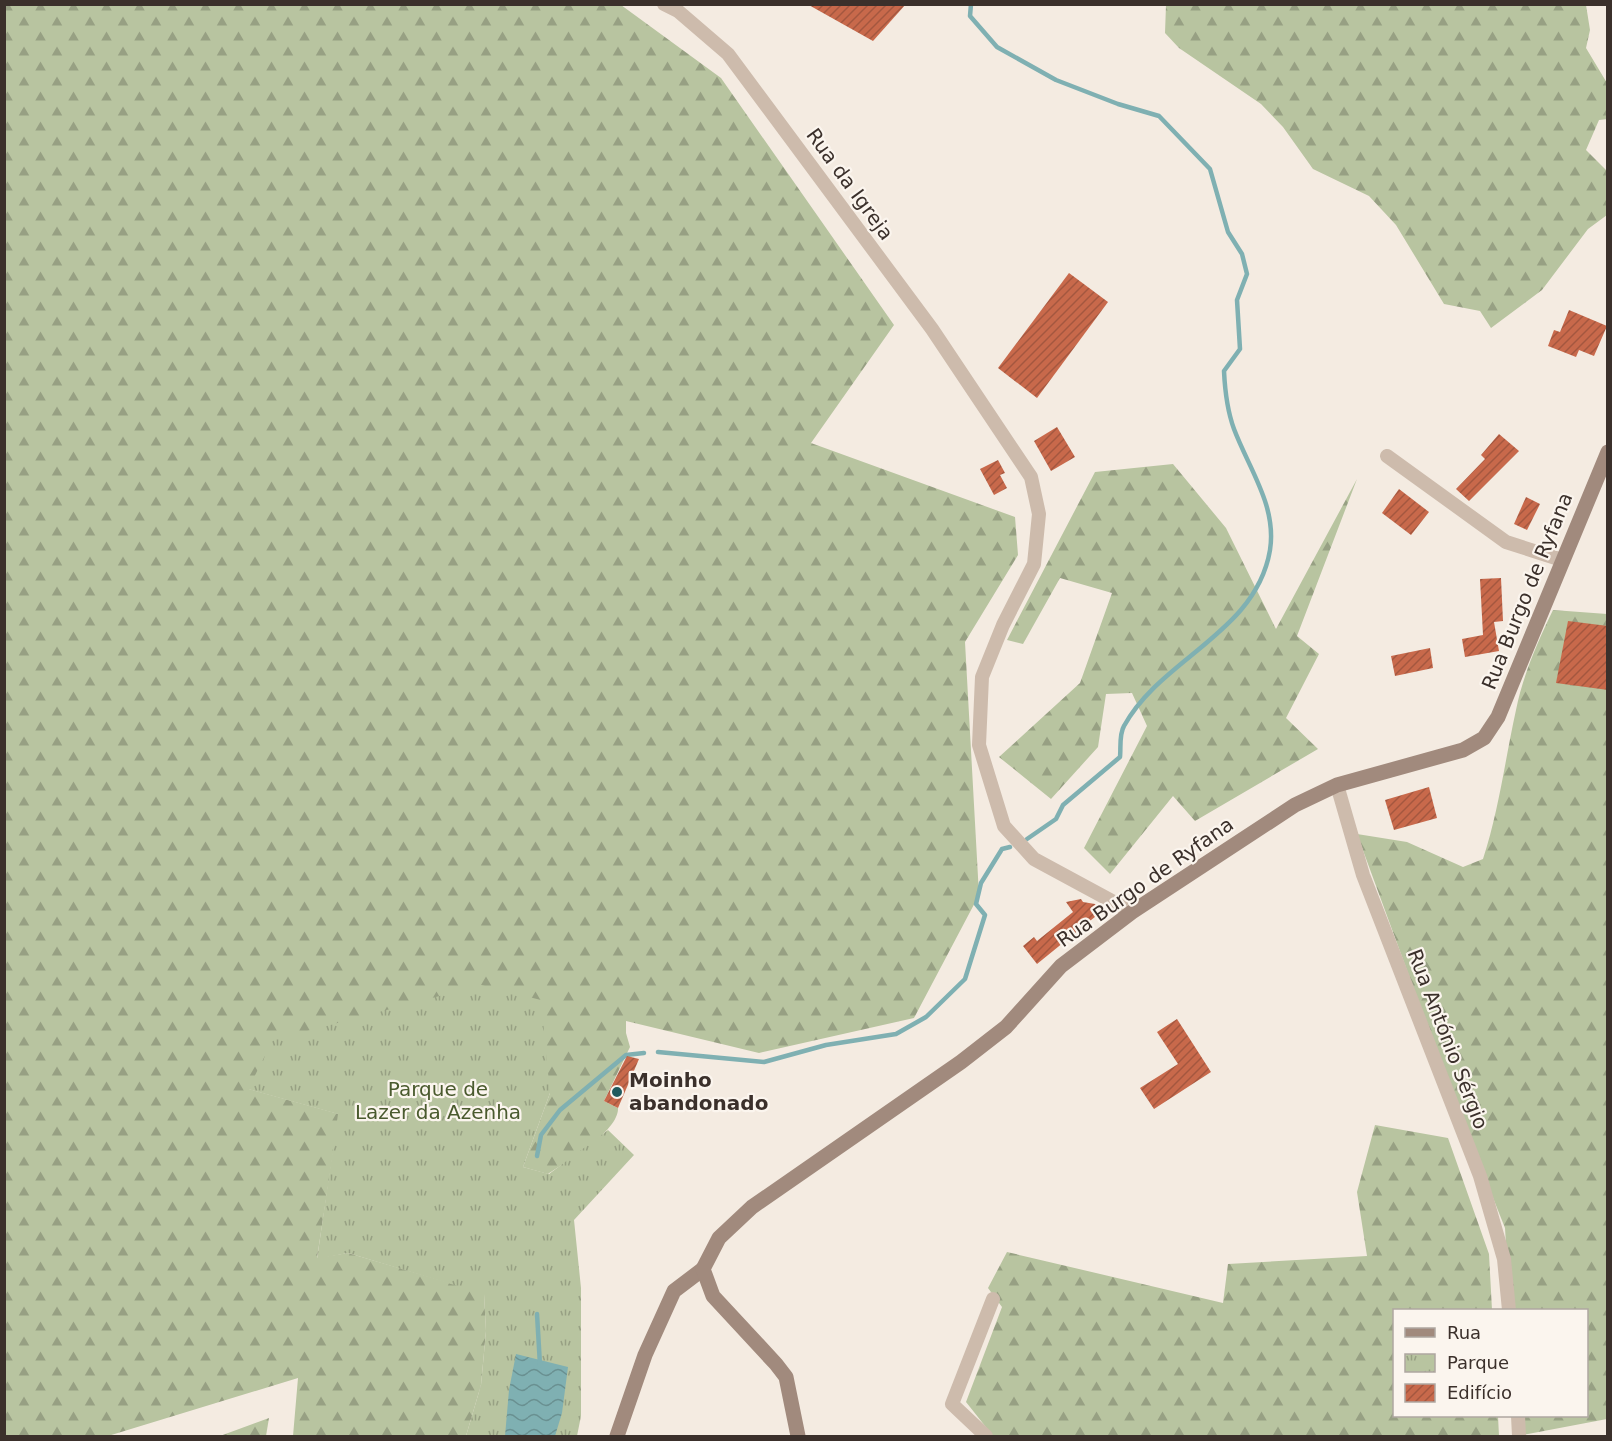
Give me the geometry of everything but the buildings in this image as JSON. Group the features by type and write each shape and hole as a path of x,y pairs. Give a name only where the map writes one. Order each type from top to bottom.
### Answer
{"main road":[{"name":"Rua Burgo de Ryfana","path":"703,1269 719,1238 752,1207 970,1055 1006,1027 1061,966 1132,912 1295,805 1337,785 1463,750 1484,738 1498,717 1608,452"},
{"path":"617,1437 645,1355 674,1291 703,1269 713,1296 786,1377 798,1437"}],"street":[{"name":"Rua da Igreja","path":"664,4 678,11 728,54 932,329 1031,477 1039,514 1035,564 1003,625 982,677 979,746 1004,826 1034,859 1132,912"},
{"path":"1387,456 1506,542 1562,560"},
{"name":"Rua António Sérgio","path":"1337,785 1363,875 1480,1176 1504,1259 1509,1309"},
{"path":"986,1437 952,1404 993,1299"},
{"path":"1518,1417 1519,1437"}],"green space":[{"path":"5,5 621,5 721,78 894,325 811,443 1015,517 1018,555 965,642 979,895 914,1018 759,1053 626,1021 626,1033 630,1047 604,1101 618,1108 616,1117 601,1136 548,1174 523,1167 550,1093 249,1089 339,1114 317,1258 348,1253 484,1293 486,1331 481,1385 466,1436 293,1436 298,1378 108,1436 5,1436"},
{"path":"1166,5 1586,5 1590,30 1586,48 1607,83 1608,119 1599,120 1586,150 1607,171 1607,215 1588,229 1542,290 1491,328 1480,311 1444,304 1396,225 1369,196 1313,169 1283,127 1261,104 1179,48 1165,33"},
{"path":"1173,464 1226,528 1276,629 1357,479 1297,636 1319,654 1286,718 1318,749 1195,821 1173,796 1110,874 1084,848 1147,726 1132,693 1106,694 1098,747 1051,799 999,757 1080,683 1112,593 1060,578 1023,644 1007,640 1095,472"},
{"path":"1553,610 1607,614 1607,1419 1518,1436 1517,1417 1588,1417 1588,1309 1510,1309 1505,1228 1460,1115 1357,834 1407,842 1463,867 1483,859 1498,804 1516,710 1537,646"},
{"name":"Parque de Lazer da Azenha","path":"481,985 541,1000 550,1093 523,1167 549,1174 608,1130 634,1155 574,1220 581,1288 581,1416 577,1436 466,1436 481,1385 486,1331 484,1294 348,1253 317,1259 338,1114 248,1089 273,1040"},
{"path":"1375,1125 1448,1138 1489,1254 1492,1309 1393,1309 1393,1417 1498,1417 1499,1436 993,1436 966,1402 1002,1307 988,1288 1007,1252 1223,1303 1228,1264 1367,1256 1357,1192"},
{"path":"269,1418 266,1436 220,1436"}],"water":[{"path":"516,1354 568,1367 562,1413 555,1436 505,1436 509,1390"}],"waterway":[{"path":"971,4 970,16 997,47 1056,80 1118,104 1159,116 1210,169 1228,232 1242,254 1247,274 1237,300 1240,349 1224,371 1227,401 1234,429 1266,503 1271,534 1270,550 1261,579 1246,603 1206,644 1160,681 1140,702 1122,729 1120,757 1063,805 1056,819 1027,839"},
{"path":"658,1052 764,1062 826,1045 896,1034 926,1017 965,979 985,915 976,904 981,883 1002,849 1010,847"},
{"path":"537,1156 541,1135 560,1110 626,1055 644,1053"},
{"path":"537,1314 540,1365"}],"place":[{"name":"Moinho abandonado","path":"617,1092"}]}
